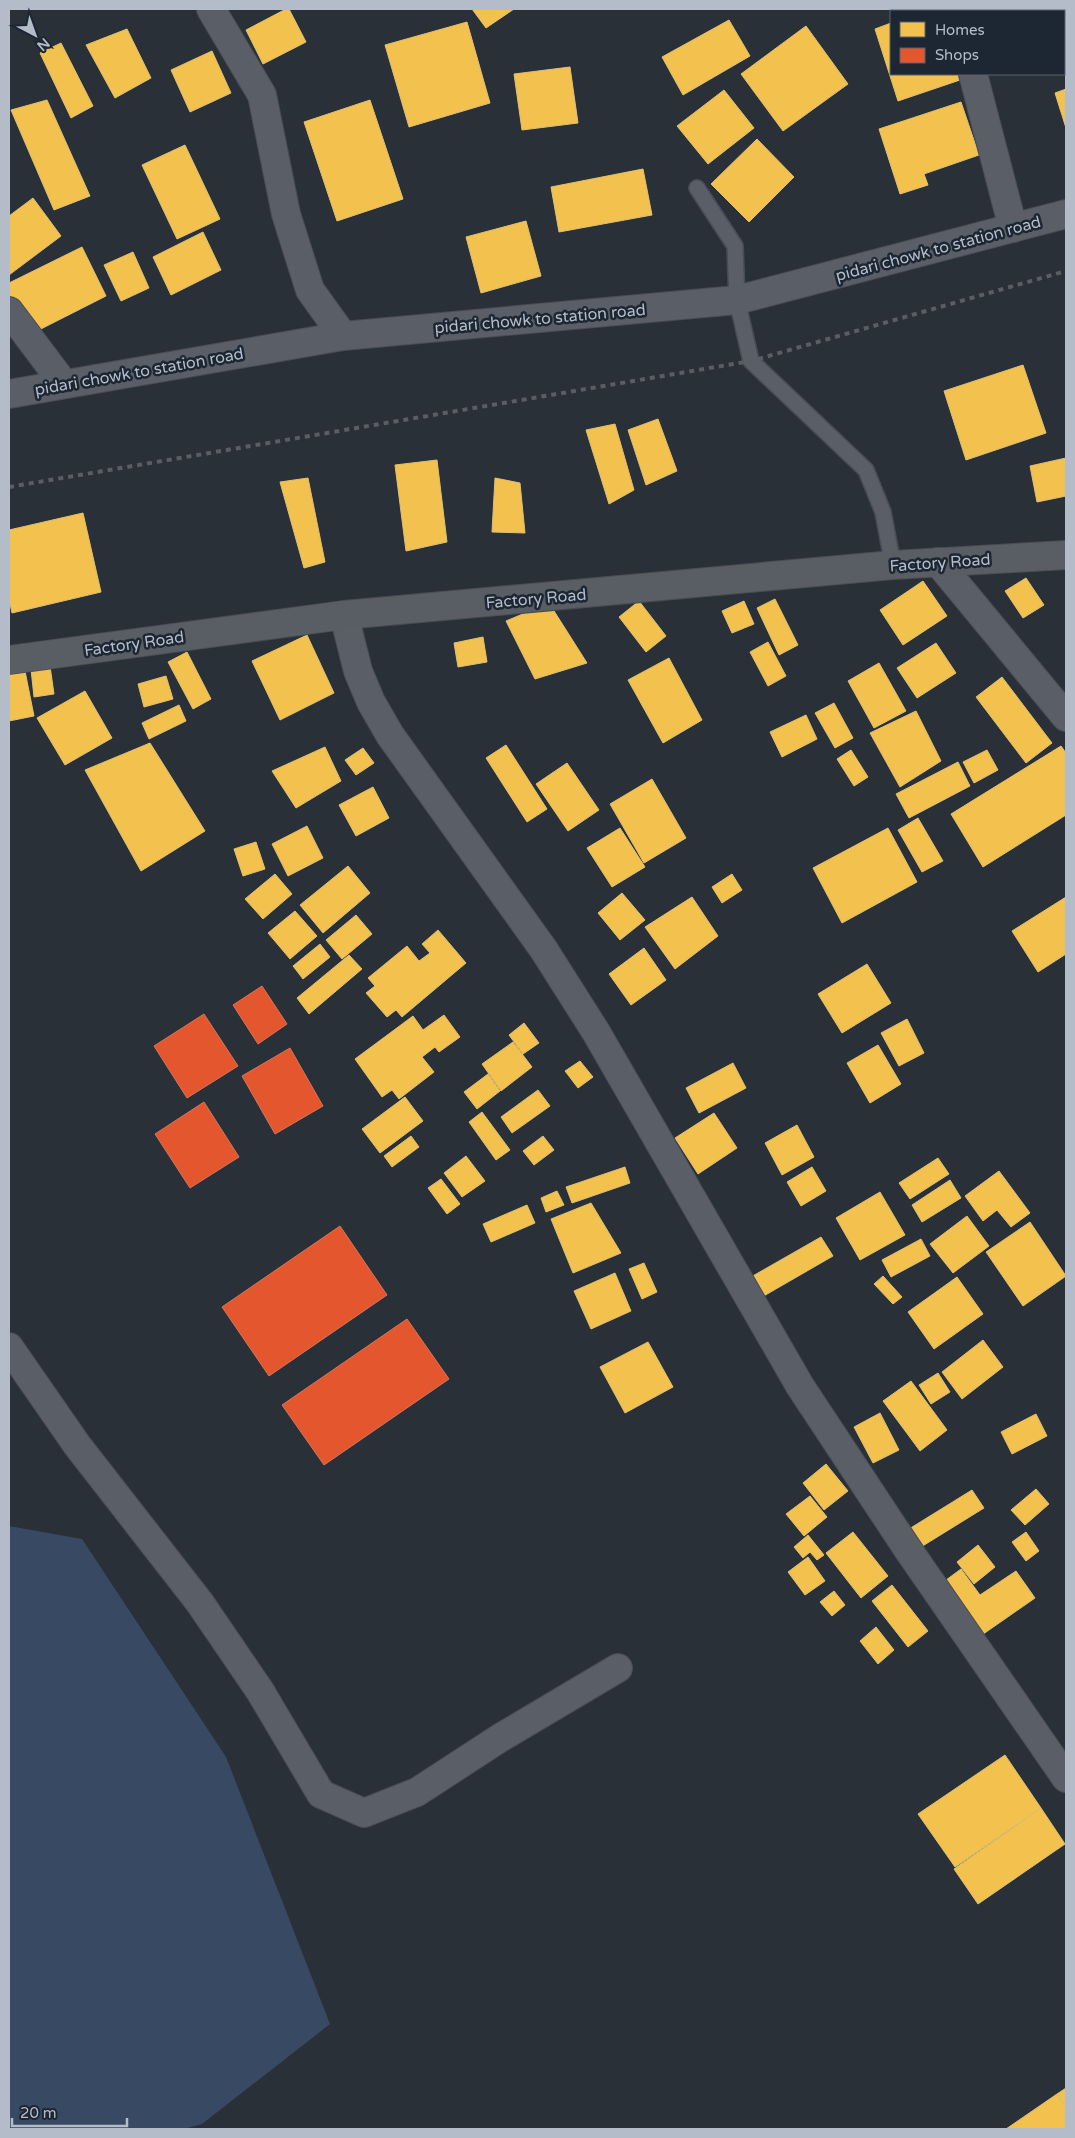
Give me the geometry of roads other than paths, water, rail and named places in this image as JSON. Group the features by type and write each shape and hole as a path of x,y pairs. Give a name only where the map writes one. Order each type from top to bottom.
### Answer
{"main road":[{"name":"Factory Road","path":"9,660 344,615 893,565 1066,555"}],"street":[{"path":"212,9 262,95 286,214 310,290 342,336"},
{"path":"973,75 1013,228"},
{"name":"pidari chowk to station road","path":"9,394 342,336 738,300 1066,214"},
{"path":"9,311 64,384"},
{"path":"938,562 1066,717"},
{"path":"344,615 358,671 371,702 390,735 544,950 596,1032 800,1386 907,1548 1066,1778"},
{"path":"9,1347 77,1445 200,1603 260,1691 321,1794 364,1813 417,1792 500,1738 618,1668"}],"lane":[{"path":"697,188 734,246 738,300 751,361 866,470 883,512 893,565"}],"water":[{"path":"9,1526 82,1539 226,1757 330,2024 202,2124 184,2129 9,2129"}],"railway":[{"path":"9,487 751,361 1066,271"}]}
